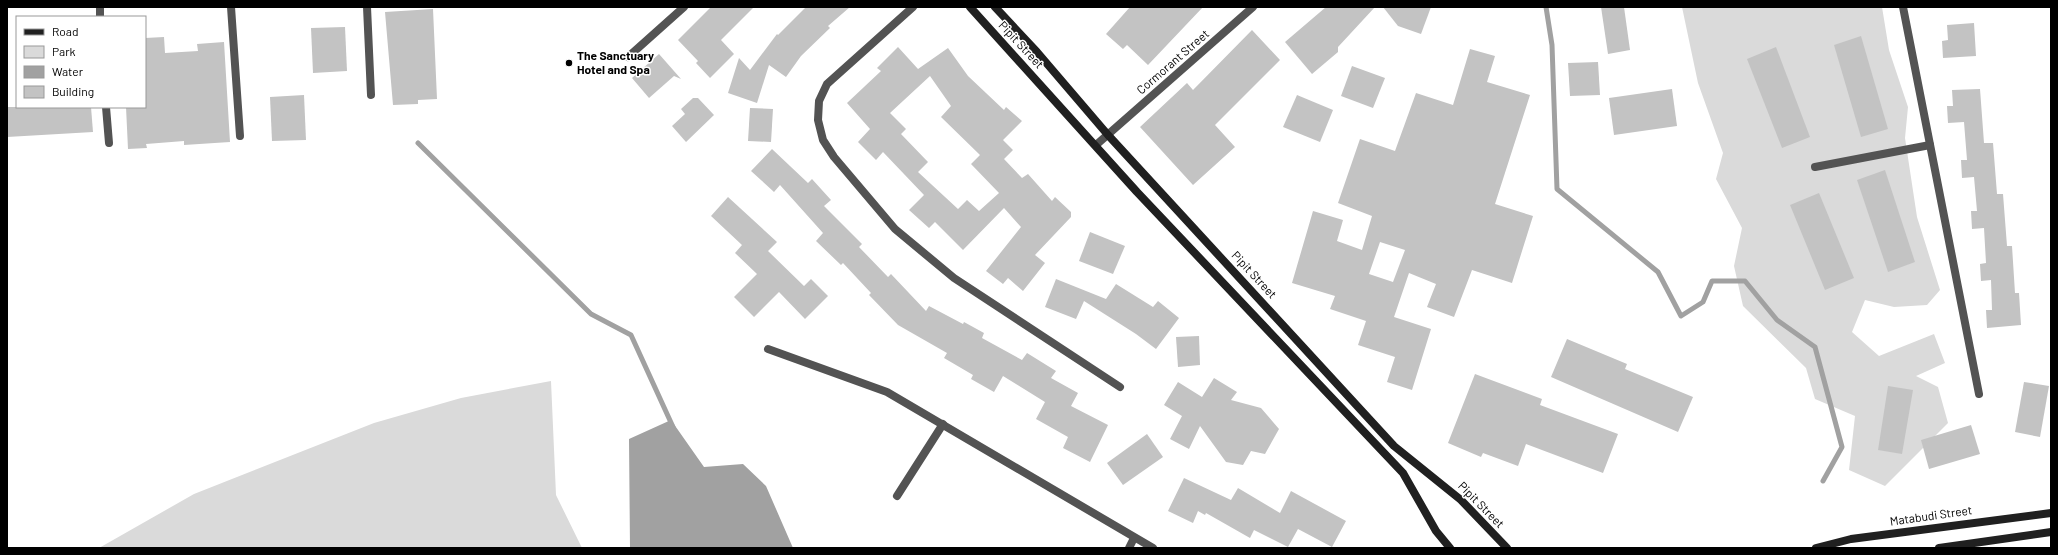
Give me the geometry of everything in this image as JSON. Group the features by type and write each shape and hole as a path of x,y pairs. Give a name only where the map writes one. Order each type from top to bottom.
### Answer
{"main road":[{"name":"Pipit Street","path":"970,7 1096,145 1142,198 1403,473 1436,531 1450,548"},
{"name":"Pipit Street","path":"995,7 1037,52 1108,135 1394,446 1461,500 1506,548"},
{"name":"Matabudi Street","path":"1816,548 1851,540 2051,513"},
{"path":"1939,548 1976,545 2051,532"}],"street":[{"path":"231,7 240,136"},
{"path":"367,7 371,95"},
{"path":"628,57 684,7"},
{"path":"913,7 827,84 820,101 818,120 823,140 834,157 895,229 954,278 1120,387"},
{"name":"Cormorant Street","path":"1096,145 1253,7"},
{"path":"1903,7 1978,394"},
{"path":"106,108 108,143"},
{"path":"1816,167 1930,145"},
{"path":"768,349 887,392 1153,548"},
{"path":"897,496 943,424"},
{"path":"1129,548 1134,538"}],"green space":[{"path":"1682,7 1882,7 1889,50 1908,107 1905,138 1917,217 1940,290 1927,305 1894,307 1865,300 1852,332 1879,356 1934,334 1945,363 1916,376 1938,387 1948,423 1885,486 1849,470 1855,416 1815,399 1806,368 1743,306 1734,266 1742,228 1716,179 1723,153 1698,83"},
{"path":"551,381 556,495 582,548 99,548 194,494 374,423 461,398"}],"water":[{"path":"671,420 704,467 743,464 766,486 793,548 630,548 629,439"}],"building":[{"path":"711,7 754,7 721,40 734,54 710,78 696,63 698,61 678,40"},
{"path":"806,7 850,7 828,26 830,28 801,56 786,77 769,65 757,103 728,93 739,58 750,70 777,34 778,35"},
{"path":"1130,7 1203,7 1148,65 1127,45 1123,49 1106,34"},
{"path":"1326,7 1375,7 1338,47 1338,52 1312,74 1285,42"},
{"path":"1383,7 1431,7 1421,34 1398,26"},
{"path":"1601,7 1624,7 1630,50 1608,54"},
{"path":"433,9 437,99 418,100 418,104 393,105 385,12"},
{"path":"1974,23 1976,56 1943,58 1942,41 1948,40 1947,25"},
{"path":"345,27 347,71 313,73 311,28"},
{"path":"1252,30 1280,60 1215,125 1235,147 1193,185 1140,127 1187,83 1193,90"},
{"path":"1861,36 1888,129 1861,137 1834,45"},
{"path":"164,37 165,53 198,51 197,44 224,42 230,142 184,145 184,141 146,144 147,148 128,149 126,108 146,108 146,38"},
{"path":"898,47 918,69 948,48 968,76 1004,110 1006,107 1022,121 1003,140 1013,150 1004,159 1022,178 1028,174 1052,201 1055,197 1071,212 1071,217 1035,255 1045,263 1023,291 1008,278 1003,284 986,271 1021,227 1004,208 963,250 935,222 929,228 909,210 924,195 883,152 876,160 858,142 870,129 847,103 881,71 877,68","holes":["930,76 951,106 941,117 980,155 971,164 999,193 979,211 967,200 958,209 918,172 928,162 901,134 906,129 890,113"]},
{"path":"1776,47 1810,137 1782,148 1747,59"},
{"path":"1470,49 1495,56 1487,82 1530,95 1495,204 1533,216 1512,283 1472,270 1454,317 1427,307 1436,284 1409,273 1394,317 1431,329 1412,390 1387,382 1395,357 1358,345 1366,321 1330,309 1335,296 1292,283 1313,211 1343,220 1337,241 1362,250 1372,216 1338,203 1360,139 1395,151 1416,93 1453,105","holes":["1380,242 1405,250 1393,282 1369,274"]},
{"path":"659,54 681,79 674,76 649,98 632,78"},
{"path":"1598,62 1600,95 1570,96 1568,63"},
{"path":"1352,66 1385,78 1373,108 1341,96"},
{"path":"1672,89 1677,126 1614,135 1609,98"},
{"path":"1980,89 1984,143 1993,143 1997,194 2003,194 2007,246 2012,246 2015,293 2019,293 2021,325 1987,328 1986,310 1992,310 1991,280 1981,281 1980,264 1986,263 1984,228 1972,229 1971,211 1977,211 1974,177 1962,178 1961,160 1967,160 1964,122 1948,123 1947,106 1953,106 1952,90"},
{"path":"304,95 306,140 272,141 270,97"},
{"path":"1297,95 1333,110 1320,142 1283,127"},
{"path":"693,98 698,98 714,115 686,142 672,126 685,114 681,109"},
{"path":"7,107 91,108 93,132 7,137"},
{"path":"750,108 773,109 771,142 748,141"},
{"path":"772,149 808,183 812,179 831,200 824,206 862,244 859,247 888,277 891,274 926,311 929,306 963,324 964,322 984,333 982,338 1022,360 1027,353 1056,371 1051,378 1078,393 1071,406 1108,425 1090,462 1063,448 1068,437 1036,419 1045,402 1003,376 994,392 971,379 973,375 944,358 947,353 898,325 869,295 871,293 843,263 841,265 816,241 823,233 780,185 774,192 751,171"},
{"path":"1885,170 1915,262 1888,272 1857,180"},
{"path":"1819,193 1854,278 1825,290 1790,205"},
{"path":"728,197 777,242 768,251 804,286 811,279 828,296 805,319 779,292 754,317 734,297 757,274 735,253 742,245 711,216"},
{"path":"1090,232 1125,246 1113,274 1079,261"},
{"path":"1056,279 1106,299 1116,284 1153,307 1158,301 1179,318 1156,349 1136,334 1084,301 1076,319 1045,307"},
{"path":"1199,336 1200,365 1178,367 1176,337"},
{"path":"1567,339 1627,364 1625,369 1693,397 1678,432 1551,377"},
{"path":"1475,374 1542,399 1540,405 1618,434 1603,473 1526,444 1518,466 1483,453 1481,457 1448,443"},
{"path":"1214,378 1237,392 1231,400 1261,408 1279,429 1265,454 1251,451 1243,465 1226,462 1200,426 1189,449 1170,439 1182,416 1164,405 1178,382 1202,397"},
{"path":"2024,382 2049,386 2040,437 2015,432"},
{"path":"1888,386 1913,390 1902,454 1878,450"},
{"path":"1971,425 1980,454 1929,469 1921,440"},
{"path":"1147,434 1163,457 1123,485 1107,463"},
{"path":"1184,478 1231,500 1238,488 1280,513 1291,491 1346,521 1332,547 1298,529 1288,547 1254,530 1250,538 1206,513 1205,515 1198,511 1193,523 1168,511"}],"waterway":[{"path":"1546,7 1552,45 1557,189 1658,272 1681,316 1703,302 1712,281 1745,281 1777,320 1815,347 1842,447 1823,481"},
{"path":"418,143 591,314 631,335 673,427"}],"place":[{"name":"The Sanctuary Hotel and Spa","path":"569,63"}]}
